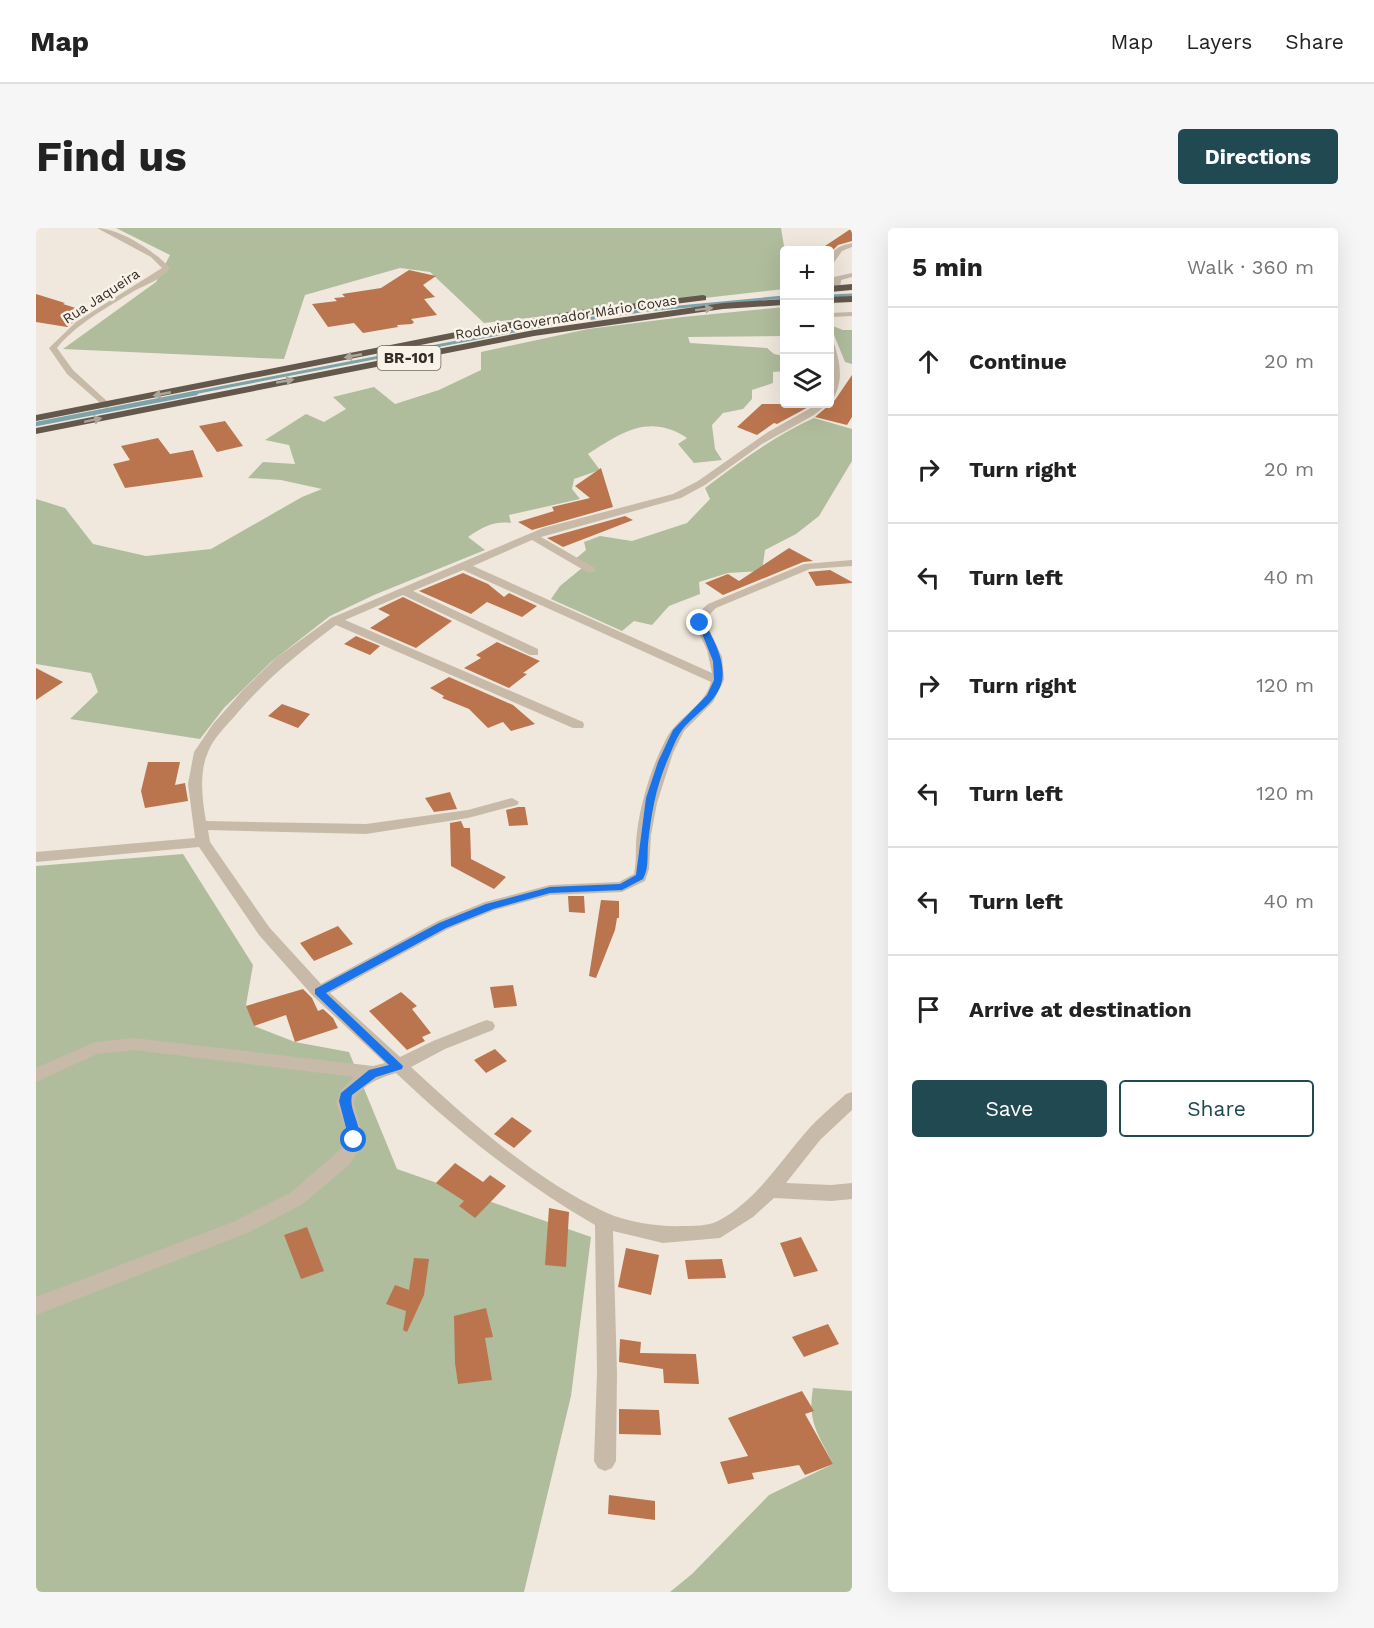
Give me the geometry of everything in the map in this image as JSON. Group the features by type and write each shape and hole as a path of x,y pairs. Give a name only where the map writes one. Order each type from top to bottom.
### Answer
{"highway":[{"path":"834,286 852,288"},
{"name":"Rodovia Governador Mário Covas","path":"36,417 581,313 780,291"},
{"name":"Rodovia Governador Mário Covas","path":"36,431 534,333 630,318 780,302"}],"street":[{"name":"Rua Jaqueira","path":"101,228 154,255 166,268 159,276 123,294 89,318 64,336 53,348 86,388 106,405"},
{"path":"834,256 839,249 852,245"},
{"path":"834,285 852,275"},
{"path":"834,315 852,314"},
{"path":"834,361 837,374 834,389"},
{"path":"818,408 748,449 694,489 677,496 621,512 585,519 532,536 335,620 280,661 218,727 201,752 195,784 203,842 264,931 319,992 398,1066 494,1149 552,1191 604,1221 663,1235 720,1230 747,1211 770,1190 814,1136 852,1100"},
{"path":"532,536 591,570"},
{"path":"319,992 443,925 490,906 550,890 622,887 640,877 643,868 643,845 650,798 662,762 677,730 710,696 718,680 717,661 711,641 700,623 702,615 712,606 808,566 852,563"},
{"path":"462,565 718,680"},
{"path":"404,591 534,652"},
{"path":"335,620 578,725"},
{"path":"200,825 366,829 468,814 512,802"},
{"path":"36,857 203,842"},
{"path":"36,1306 272,1215 311,1190 350,1151 354,1133 345,1101 346,1093 373,1073 398,1066 439,1045 487,1026"},
{"path":"36,1075 94,1048 126,1044 373,1073"},
{"path":"770,1190 851,1192"},
{"path":"604,1221 607,1373 605,1461"}],"green space":[{"path":"116,228 781,228 784,246 780,246 780,289 484,323 430,272 400,268 305,295 284,359 63,349 156,282 170,255"},
{"path":"780,307 780,336 688,337 690,343 767,348 774,354 780,355 780,371 773,372 773,383 752,390 752,399 743,409 723,413 712,425 715,449 722,460 694,463 678,444 687,438 660,427 636,429 612,439 588,454 600,470 574,479 572,489 580,499 509,515 511,523 488,526 468,537 485,550 374,595 330,616 271,662 224,708 200,739 70,719 98,692 91,673 36,664 36,499 65,508 93,544 146,556 211,549 302,497 322,489 281,480 248,478 263,462 295,464 289,445 265,440 306,414 324,422 346,409 333,397 374,387 395,404 439,390 481,370 481,352 588,329"},
{"path":"834,327 852,330 852,364 845,362 834,335"},
{"path":"814,418 852,429 852,461 819,516 796,534 765,550 762,571 728,573 699,582 700,594 669,606 652,625 634,621 622,631 551,599 560,586 582,568 573,561 586,550 584,542 600,536 632,541 687,523 710,499 705,488 771,441"},
{"path":"183,854 253,965 246,1005 254,1026 295,1042 349,1052 397,1169 591,1237 571,1396 524,1592 36,1592 36,866"},
{"path":"813,1388 852,1391 852,1592 670,1592 692,1574 769,1495 833,1464 813,1420"}],"building":[{"path":"852,228 852,241 838,245 834,249 834,246 825,246"},
{"path":"409,270 436,276 423,285 435,297 424,299 437,315 411,319 414,322 412,324 363,333 354,323 328,327 312,304 337,301 334,298 345,297 342,294 381,288"},
{"path":"36,294 88,312 67,327 36,322"},
{"path":"852,375 852,417 847,425 815,417 826,408 834,408 835,400"},
{"path":"762,404 780,404 780,408 807,408 777,424 774,423 757,435 737,427"},
{"path":"225,421 243,446 217,452 199,426"},
{"path":"158,438 170,454 193,450 203,477 125,488 113,464 130,460 121,446"},
{"path":"601,468 613,507 532,530 518,522 554,511 552,507 590,498 575,486"},
{"path":"625,516 633,520 563,547 547,538"},
{"path":"789,548 813,561 803,562 723,595 705,583 728,574 739,581"},
{"path":"830,570 852,583 816,586 808,572"},
{"path":"463,573 488,584 504,597 509,593 537,606 522,617 487,602 471,614 419,591"},
{"path":"403,597 452,621 416,648 370,628 390,615 378,609"},
{"path":"356,636 380,646 370,655 344,644"},
{"path":"497,642 540,661 523,673 527,674 509,688 464,668 481,658 476,655"},
{"path":"36,668 63,682 36,700"},
{"path":"449,677 513,705 535,724 511,731 503,722 488,728 469,709 442,698 444,696 430,688"},
{"path":"282,704 310,714 298,728 268,716"},
{"path":"148,762 180,762 175,785 185,783 188,801 145,808 141,791"},
{"path":"450,792 457,809 434,812 425,798"},
{"path":"525,807 528,825 509,826 506,810"},
{"path":"461,821 464,828 470,828 471,859 506,877 494,889 451,866 450,823"},
{"path":"568,896 584,896 585,913 569,912"},
{"path":"601,900 619,901 619,918 617,918 615,930 596,978 589,976"},
{"path":"338,926 353,944 314,961 300,943"},
{"path":"513,985 517,1006 494,1008 490,987"},
{"path":"303,989 312,998 318,1011 323,1009 333,1018 338,1028 295,1042 286,1015 254,1026 246,1006"},
{"path":"401,992 417,1006 412,1009 431,1033 422,1037 425,1041 407,1050 369,1011"},
{"path":"495,1049 507,1061 486,1073 474,1060"},
{"path":"512,1117 532,1131 514,1148 494,1134"},
{"path":"455,1163 483,1182 490,1175 506,1186 475,1218 459,1206 464,1201 436,1183"},
{"path":"549,1208 569,1212 566,1267 545,1265"},
{"path":"307,1227 324,1271 301,1279 284,1235"},
{"path":"801,1237 818,1271 794,1277 780,1243"},
{"path":"626,1248 659,1255 651,1295 618,1287"},
{"path":"414,1258 429,1259 424,1295 407,1332 403,1330 406,1311 386,1304 395,1285 409,1290"},
{"path":"722,1259 726,1278 688,1279 685,1260"},
{"path":"486,1308 493,1337 485,1338 492,1380 458,1384 454,1316"},
{"path":"828,1324 839,1344 804,1357 792,1337"},
{"path":"620,1339 641,1342 640,1353 696,1354 699,1384 664,1383 663,1369 619,1362"},
{"path":"802,1391 814,1411 805,1414 833,1464 805,1475 799,1465 752,1473 754,1479 728,1484 720,1462 748,1456 728,1418"},
{"path":"619,1409 659,1410 661,1435 619,1434"},
{"path":"609,1495 655,1501 655,1520 608,1514"}],"waterway":[{"path":"834,296 852,295"},
{"path":"188,394 540,326 647,310 780,297"},
{"path":"36,424 196,393"}],"route":[{"path":"354,1140 345,1101 346,1093 355,1084 373,1073 398,1066 319,992 443,925 490,906 550,890 622,887 640,877 643,868 643,845 650,798 662,762 677,730 710,696 718,680 717,661 711,641 700,623"}]}
